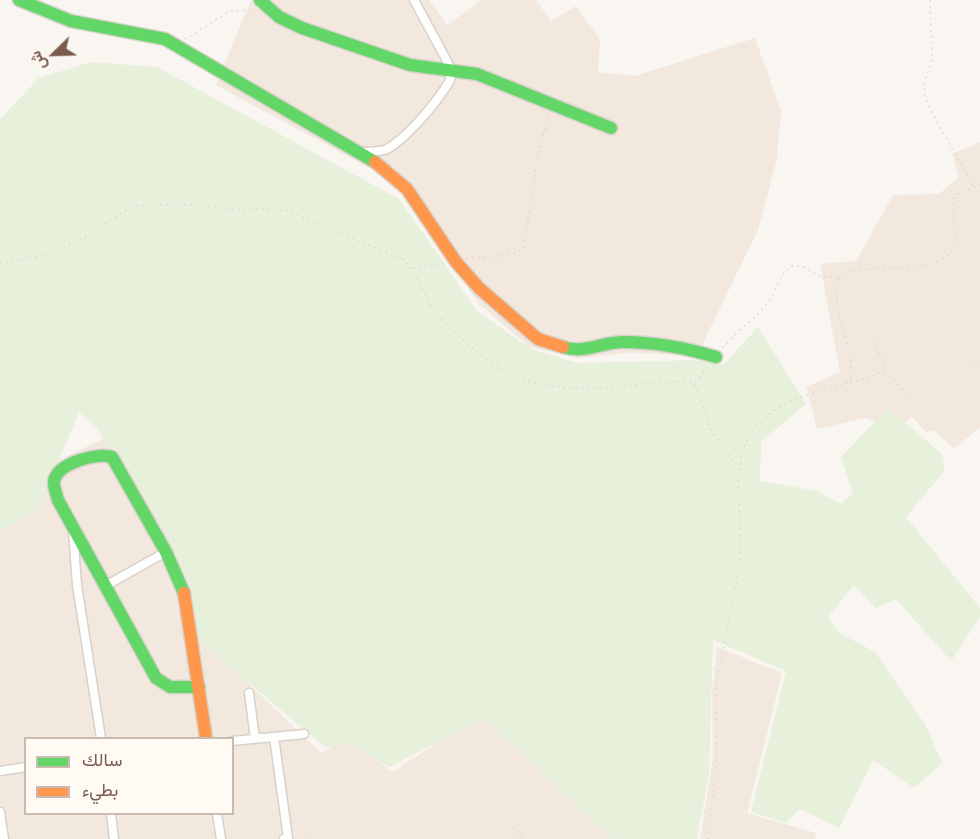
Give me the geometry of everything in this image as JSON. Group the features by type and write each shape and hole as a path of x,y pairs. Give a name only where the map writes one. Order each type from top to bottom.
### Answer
{"street":[{"path":"19,0 71,21 165,39 212,69 386,169 407,189 456,262 494,304 528,332 548,344 568,349 584,349 621,342 656,344 689,349 716,357"},
{"path":"260,0 271,12 302,28 422,68 477,74 491,78 552,106 611,128"},
{"path":"360,153 386,149 401,138 445,90 451,71 414,0"},
{"path":"199,687 172,688 163,686 156,678 73,530 56,495 55,478 62,470 92,456 108,454 121,469 166,552 186,600 199,687 206,737"},
{"path":"73,530 77,585 101,737"},
{"path":"105,586 166,552"},
{"path":"249,693 255,739"},
{"path":"234,741 304,734"},
{"path":"274,737 288,838 284,839"},
{"path":"0,771 24,767"},
{"path":"0,812 4,839"},
{"path":"111,815 114,839"},
{"path":"217,815 221,839"}],"path":[{"path":"930,0 932,60 925,80 924,93 973,186"},
{"path":"176,45 230,11 243,9 271,12"},
{"path":"411,268 456,262 490,254 514,255 524,248 538,153 552,106"},
{"path":"694,383 737,331 765,305 780,277 793,265 804,267 821,277 840,277 856,270 930,265 943,259 954,247 955,195 980,185"},
{"path":"0,264 49,254 85,237 136,206 198,205 238,210 266,208 287,211 391,252 403,259 411,268 423,295 445,323 486,360 518,379 562,387 602,388 679,381 694,383"},
{"path":"840,277 840,318 851,371 849,383"},
{"path":"872,339 884,362 884,370 907,394"},
{"path":"973,368 980,361"},
{"path":"708,839 717,756 715,693 741,555 739,469 742,452 752,430 773,411 792,400 874,376 884,370"},
{"path":"694,383 711,430 739,469"},
{"path":"512,828 523,839"}],"shaded area":[{"path":"251,0 429,0 447,25 482,0 536,0 551,21 576,6 600,40 598,72 635,76 755,38 781,111 777,159 758,230 697,355 629,353 579,358 528,346 479,304 399,188 371,169 216,85"},
{"path":"980,142 980,427 954,449 934,430 926,432 912,417 895,428 865,418 817,429 806,387 840,372 820,264 856,261 893,195 939,194 959,177 952,154"},
{"path":"107,437 168,528 194,590 203,640 321,753 348,737 392,772 487,711 611,839 0,839 0,529 47,466"},
{"path":"717,647 782,673 747,813 816,833 814,839 700,839 713,758 712,693"}],"green space":[{"path":"91,62 157,67 399,199 477,311 531,349 577,363 696,360 723,365 758,327 806,404 761,442 760,481 817,491 841,504 853,493 841,457 888,408 942,454 945,470 906,517 980,608 980,617 951,661 896,599 876,608 854,585 828,617 839,633 875,652 925,724 942,763 914,788 873,760 839,828 800,809 786,823 751,812 786,671 713,640 709,773 697,839 612,839 485,719 389,767 349,744 325,747 200,642 190,593 165,530 97,429 79,412 39,509 0,532 0,119 39,78"}],"traffic: fast":[{"path":"19,0 71,21 165,39 375,162"},
{"path":"260,0 279,17 302,28 410,65 477,74 611,128"},
{"path":"563,347 578,349 635,342 670,346 716,357"},
{"path":"184,593 166,552 112,457 97,456 79,460 57,475 54,483 58,500 156,678 170,687 199,687"}],"traffic: slow":[{"path":"375,162 407,189 456,262 479,288 538,339 563,347"},
{"path":"184,593 206,737"}]}
